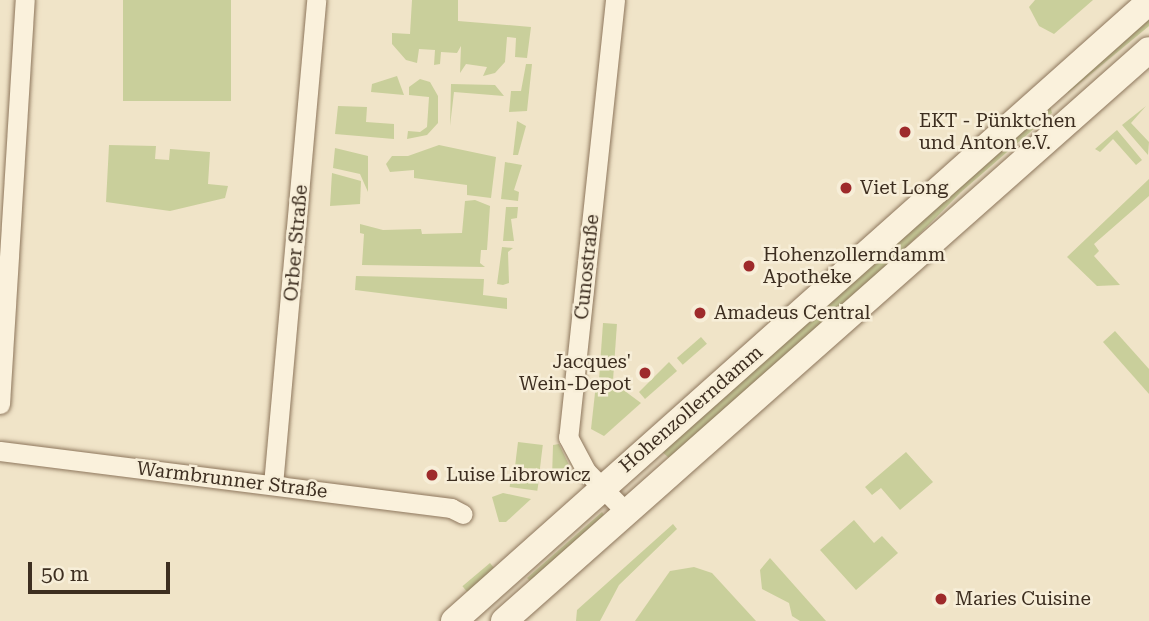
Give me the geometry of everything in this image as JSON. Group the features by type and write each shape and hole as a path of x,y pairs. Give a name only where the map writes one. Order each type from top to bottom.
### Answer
{"main road":[{"name":"Hohenzollerndamm","path":"454,621 1149,2"},
{"name":"Hohenzollerndamm","path":"511,619 626,513 1149,50"}],"street":[{"path":"0,404 26,0"},
{"name":"Orber Straße","path":"273,485 316,0"},
{"name":"Cunostraße","path":"615,0 568,437 586,471 626,513"},
{"name":"Warmbrunner Straße","path":"0,451 451,508 463,514"},
{"path":"490,590 511,619"}],"green space":[{"path":"123,0 231,0 231,101 123,101"},
{"path":"412,0 458,0 458,21 531,27 527,58 515,57 516,38 507,37 505,62 495,73 483,76 487,67 466,64 460,73 461,46 457,53 441,52 440,64 434,65 435,50 419,49 417,63 406,60 392,44 392,33 410,34"},
{"path":"1035,0 1093,0 1054,34 1039,26 1029,7"},
{"path":"1149,14 1149,26 1068,93 1067,90"},
{"path":"526,64 532,64 527,111 509,112 511,91 521,91"},
{"path":"397,76 404,95 371,92 372,84"},
{"path":"420,79 430,82 438,96 438,123 427,135 407,139 408,131 420,132 427,127 429,97 409,95 409,87"},
{"path":"451,84 495,85 504,96 454,92 450,126"},
{"path":"338,106 367,107 366,122 394,124 394,139 335,134"},
{"path":"1050,106 1052,113 961,192 887,267 670,459 659,449"},
{"path":"1146,106 1131,123 1149,142 1148,155 1122,125"},
{"path":"517,121 526,126 518,155 513,155"},
{"path":"1117,130 1142,160 1136,165 1113,139 1100,152 1095,149"},
{"path":"109,145 156,146 155,159 169,160 170,149 210,152 208,184 228,186 225,198 170,211 106,202"},
{"path":"439,145 496,157 491,198 467,195 467,185 414,178 414,170 390,172 386,164 392,156 408,156"},
{"path":"335,148 368,156 368,192 360,174 333,168"},
{"path":"505,162 522,165 514,190 519,192 518,201 501,199"},
{"path":"332,173 361,181 360,204 330,206"},
{"path":"1149,179 1149,196 1094,244 1099,251 1094,256 1120,285 1097,286 1067,257"},
{"path":"475,200 490,206 487,250 481,250 480,263 485,267 362,265 364,234 360,233 360,224 383,230 421,229 422,234 462,233 465,201"},
{"path":"506,207 518,207 517,218 511,219 514,241 503,241"},
{"path":"502,247 513,248 508,252 509,283 503,285 497,284"},
{"path":"356,276 484,279 483,295 507,298 507,309 355,290"},
{"path":"603,323 617,324 613,379 599,378"},
{"path":"1115,331 1149,369 1149,394 1103,342"},
{"path":"701,337 707,344 683,365 677,358"},
{"path":"669,362 677,371 645,399 639,392"},
{"path":"596,384 618,386 641,403 604,436 591,429"},
{"path":"518,442 543,445 540,470 515,467"},
{"path":"559,444 569,465 552,478 553,445"},
{"path":"906,452 933,482 900,510 881,488 872,495 865,487"},
{"path":"511,477 539,481 537,491 510,487"},
{"path":"503,493 531,499 506,522 499,522 492,497"},
{"path":"602,512 605,516 532,583 527,578"},
{"path":"854,520 874,543 882,536 898,553 856,590 820,550"},
{"path":"673,524 677,529 619,585 600,621 576,621 577,610"},
{"path":"770,558 826,621 800,621 792,616 789,603 762,589 760,570"},
{"path":"490,563 495,569 468,592 462,586"},
{"path":"694,567 712,573 756,621 635,621 670,571"}],"place":[{"name":"EKT - Pünktchen und Anton e.V.","path":"905,132"},
{"name":"Viet Long","path":"846,188"},
{"name":"Hohenzollerndamm Apotheke","path":"749,266"},
{"name":"Amadeus Central","path":"700,313"},
{"name":"Jacques' Wein-Depot","path":"645,373"},
{"name":"Luise Librowicz","path":"432,475"},
{"name":"Maries Cuisine","path":"941,599"}]}
